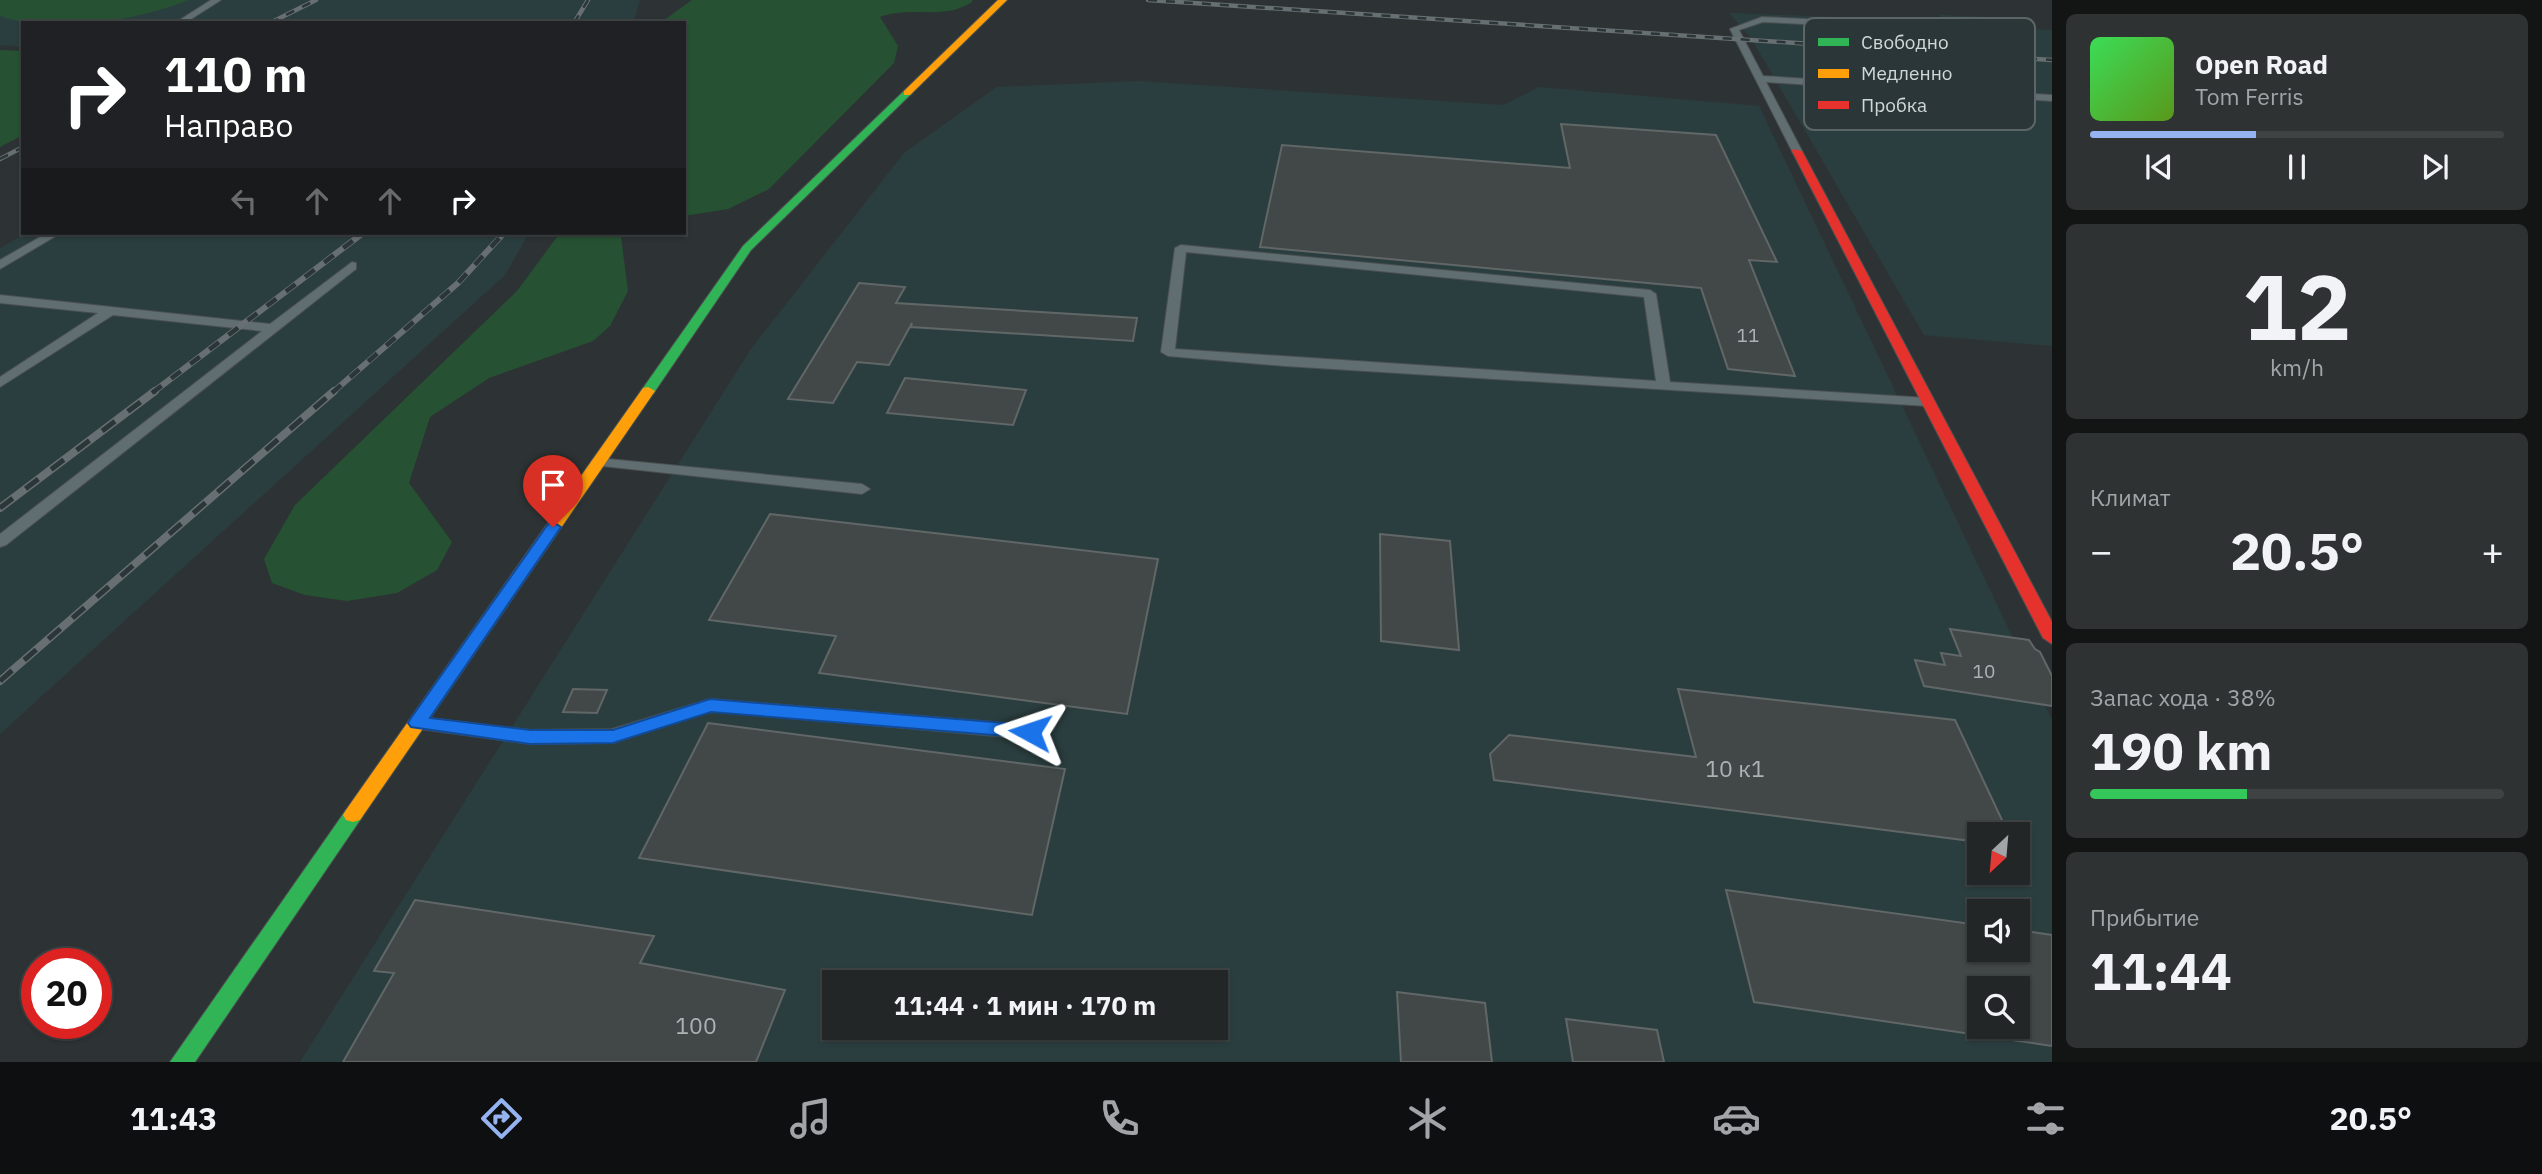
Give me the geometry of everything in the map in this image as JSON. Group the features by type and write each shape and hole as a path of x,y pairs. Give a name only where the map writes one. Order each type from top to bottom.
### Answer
{"street":[{"path":"182,1062 747,248 1003,0"},
{"path":"1797,152 2052,638"}],"lane":[{"path":"182,21 217,0"},
{"path":"1797,152 1734,29 1762,19 1804,21"},
{"path":"1760,79 1804,82"},
{"path":"0,265 52,235"},
{"path":"1664,386 1650,294 1181,248 1168,352 1285,362 1664,386 1928,402"},
{"path":"0,542 352,267"},
{"path":"0,299 273,328"},
{"path":"0,383 110,311"},
{"path":"598,462 862,489"},
{"path":"417,723 530,737 613,736 710,705 1030,732"}],"shaded area":[{"path":"0,0 640,0 634,21 21,21 21,47 0,45"},
{"path":"1729,13 1862,18 1804,18 1804,129 1751,38"},
{"path":"1940,15 1989,18 1940,18"},
{"path":"2035,29 2052,30 2052,346 1924,335 1805,130 2035,130"},
{"path":"1139,81 1503,105 1539,87 1759,106 2052,720 2052,1062 300,1062 751,349 904,153 997,87"},
{"path":"23,235 528,235 505,275 0,734 0,248"}],"green space":[{"path":"0,0 189,0 144,14 106,21 21,22 0,16"},
{"path":"692,0 972,0 961,8 950,11 903,12 880,17 898,46 894,63 769,189 728,209 686,216 686,21 663,21"},
{"path":"0,50 21,51 21,136 0,147"},
{"path":"559,235 624,235 621,237 628,291 610,326 593,341 489,378 430,417 409,483 452,542 437,570 397,593 347,601 305,595 272,583 264,559 295,505 517,291"}],"building":[{"path":"1561,124 1716,135 1777,262 1749,260 1795,376 1728,369 1701,288 1260,247 1282,145 1570,168"},
{"path":"859,283 905,287 896,303 1137,318 1133,341 911,327 912,323 889,365 857,362 833,403 788,399"},
{"path":"905,378 1026,390 1013,425 887,413"},
{"path":"770,514 1158,559 1127,714 819,673 836,636 709,620"},
{"path":"1380,534 1450,541 1459,650 1381,641"},
{"path":"1950,629 2029,640 2040,652 2052,676 2052,706 1924,686 1915,660 1945,665 1941,653 1961,656"},
{"path":"573,689 607,690 597,713 563,712"},
{"path":"1678,689 1955,720 2003,822 1967,822 1967,840 1494,780 1490,754 1509,735 1696,757"},
{"path":"708,723 1065,769 1032,915 639,858"},
{"path":"1726,890 1967,923 1967,962 2030,962 2030,932 2052,935 2052,1046 2005,1039 2030,1039 2030,976 1967,976 1967,1033 1754,1002"},
{"path":"415,900 654,936 640,963 785,990 756,1062 343,1062 394,973 374,971"},
{"path":"1397,992 1485,1003 1492,1062 1401,1062"},
{"path":"1566,1019 1657,1030 1664,1062 1573,1062"}],"railway":[{"path":"274,21 316,0"},
{"path":"575,21 588,0"},
{"path":"1148,0 1804,44"},
{"path":"2035,59 2052,60"},
{"path":"0,159 21,148"},
{"path":"152,393 360,235"},
{"path":"332,393 458,283 502,235"},
{"path":"0,508 155,391"},
{"path":"0,681 334,391"}],"traffic: fast":[{"path":"648,391 747,248 907,93"},
{"path":"182,1062 353,815"}],"traffic: slow":[{"path":"907,93 1003,0"},
{"path":"353,815 648,391"}],"traffic: jam":[{"path":"1797,151 2052,638"}],"route":[{"path":"553,527 417,723 530,737 613,736 710,705 1030,732"}]}
